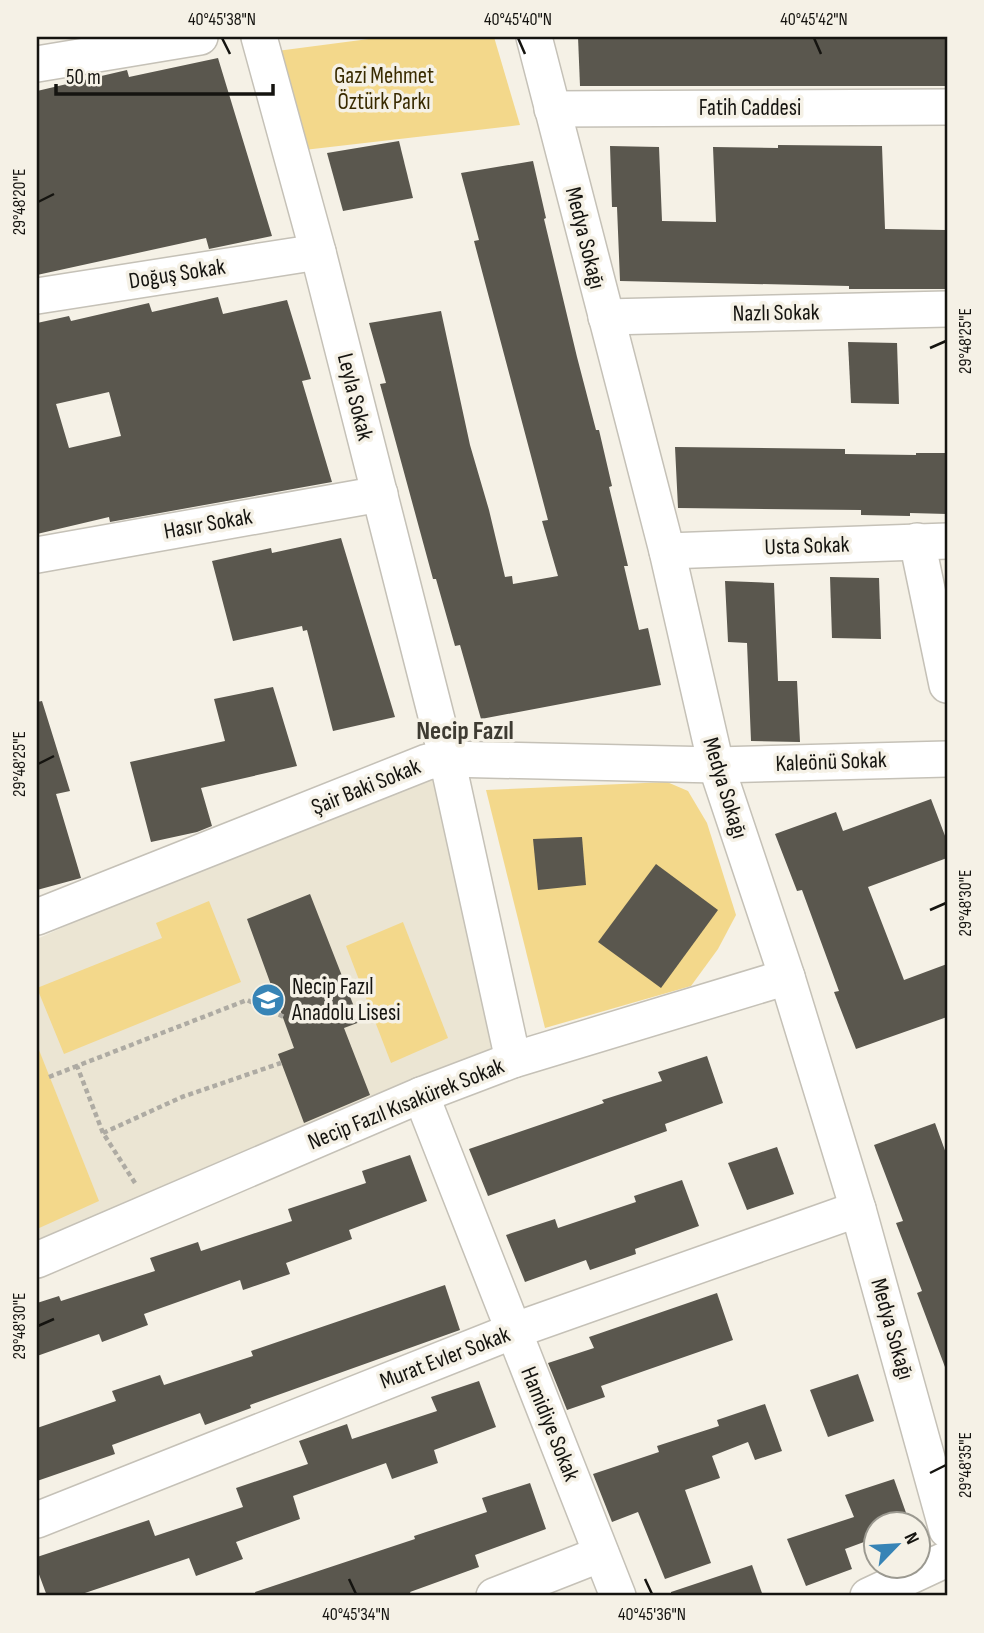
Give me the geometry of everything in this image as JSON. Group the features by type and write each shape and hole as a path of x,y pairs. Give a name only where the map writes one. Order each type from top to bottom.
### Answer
{"street":[{"path":"37,64 200,37"},
{"name":"Leyla Sokak","path":"259,37 318,252 447,759 513,1060"},
{"name":"Medya Sokağı","path":"534,37 667,551 716,765 787,977 858,1209 935,1436 947,1530"},
{"name":"Fatih Caddesi","path":"552,109 947,107"},
{"name":"Doğuş Sokak","path":"37,296 318,252"},
{"name":"Nazlı Sokak","path":"606,317 947,309"},
{"name":"Hasır Sokak","path":"37,555 380,494"},
{"path":"932,541 947,684"},
{"name":"Usta Sokak","path":"667,551 932,541"},
{"name":"Şair Baki Sokak","path":"37,917 427,762 447,759 716,765"},
{"name":"Kaleönü Sokak","path":"716,765 947,759"},
{"name":"Necip Fazıl Kısakürek Sokak","path":"37,1260 421,1095 513,1060 787,977"},
{"name":"Hamidiye Sokak","path":"421,1095 618,1596"},
{"name":"Murat Evler Sokak","path":"37,1520 513,1331 858,1209"},
{"path":"494,1596 601,1554"},
{"path":"868,1596 947,1559"}],"path":[{"path":"49,1077 247,1000 284,1017"},
{"path":"103,1133 181,1097 281,1063"},
{"path":"77,1066 103,1133 148,1203 149,1212"}],"shaded area":[{"name":"Necip Fazıl Anadolu Lisesi","path":"447,759 513,1060 37,1247 37,939 427,762"}],"green space":[{"name":"Gazi Mehmet Öztürk Parkı","path":"384,37 494,37 520,125 304,150 277,51"},
{"path":"667,782 688,791 707,823 736,915 718,949 691,986 545,1028 486,790"},
{"path":"209,901 241,982 64,1054 37,988 162,938 156,923"},
{"path":"403,922 448,1038 391,1063 346,946"},
{"path":"37,1045 99,1201 37,1229"}],"building":[{"path":"578,37 947,37 947,86 580,86"},
{"path":"218,58 272,236 209,249 206,238 37,275 37,91 127,70 129,77"},
{"path":"399,141 413,198 343,211 327,153"},
{"path":"778,145 882,146 885,229 946,230 947,289 849,289 849,286 620,281 617,207 612,207 610,146 659,147 662,221 716,222 713,147 778,148"},
{"path":"533,161 577,357 596,430 599,430 612,486 609,487 628,566 624,566 639,630 648,628 661,685 481,719 460,645 455,646 436,579 433,579 380,384 386,383 369,323 441,311 470,445 505,577 512,576 513,584 558,576 542,521 548,520 474,241 479,240 461,173"},
{"path":"218,297 223,314 287,300 311,379 302,381 332,482 110,522 109,517 37,534 37,323 69,316 71,321 149,303 152,312","holes":["109,392 121,436 69,448 56,404"]},
{"path":"848,342 897,343 899,404 851,403"},
{"path":"675,447 845,449 845,454 947,453 947,514 861,515 861,510 678,508"},
{"path":"341,538 395,717 333,731 307,630 303,631 302,626 233,641 212,561 271,548 272,553"},
{"path":"830,577 879,578 881,639 832,638"},
{"path":"725,581 774,583 778,681 797,681 800,742 751,741 747,643 728,642"},
{"path":"273,687 297,766 201,788 212,826 151,842 130,762 225,741 214,699"},
{"path":"42,701 70,791 56,794 81,878 37,890 37,702"},
{"path":"931,799 947,841 947,858 868,887 904,980 947,964 947,1017 856,1049 834,992 839,991 802,890 797,891 775,834 836,812 843,831"},
{"path":"582,837 586,885 538,890 533,839"},
{"path":"656,864 718,910 661,988 598,942"},
{"path":"310,894 360,1022 344,1028 370,1095 304,1123 278,1054 294,1048 247,919"},
{"path":"707,1056 723,1103 665,1124 667,1131 488,1196 469,1149 662,1081 658,1072"},
{"path":"935,1123 947,1156 945,1367 917,1293 922,1291 896,1223 903,1221 874,1145"},
{"path":"777,1147 794,1194 747,1210 728,1163"},
{"path":"410,1155 427,1201 349,1230 352,1239 286,1263 290,1274 243,1290 240,1280 144,1314 148,1325 102,1342 99,1334 37,1356 37,1303 59,1296 61,1301 155,1271 150,1258 198,1242 201,1251 292,1221 288,1209 366,1183 362,1171"},
{"path":"682,1180 699,1226 635,1249 636,1254 590,1270 586,1260 525,1282 506,1235 555,1219 558,1228 636,1202 634,1196"},
{"path":"445,1285 460,1330 250,1405 251,1408 205,1425 200,1413 112,1445 115,1454 37,1481 37,1428 116,1401 112,1391 160,1375 164,1385 253,1356 251,1351"},
{"path":"717,1293 733,1340 601,1386 605,1397 567,1410 548,1363 594,1348 589,1337"},
{"path":"858,1374 874,1421 828,1437 810,1390"},
{"path":"479,1381 496,1427 434,1450 438,1463 392,1479 386,1463 293,1496 300,1519 236,1542 243,1559 196,1576 189,1558 76,1596 47,1596 37,1569 37,1557 149,1520 155,1536 243,1507 236,1488 308,1464 299,1441 347,1424 352,1439 437,1411 431,1397"},
{"path":"765,1404 782,1451 755,1460 748,1442 712,1456 720,1478 685,1490 711,1563 665,1579 638,1512 612,1522 593,1474 659,1452 657,1446 719,1426 717,1420"},
{"path":"894,1479 905,1510 862,1510 862,1543 845,1549 852,1569 806,1586 787,1539 854,1517 845,1495"},
{"path":"530,1483 546,1529 475,1555 479,1567 410,1592 412,1596 256,1596 255,1592 487,1512 482,1498"},
{"path":"752,1565 763,1596 671,1596 671,1592"}],"place":[{"name":"Necip Fazıl Anadolu Lisesi","path":"268,1000"}],"district":[{"name":"Necip Fazıl","path":"465,731"}]}
